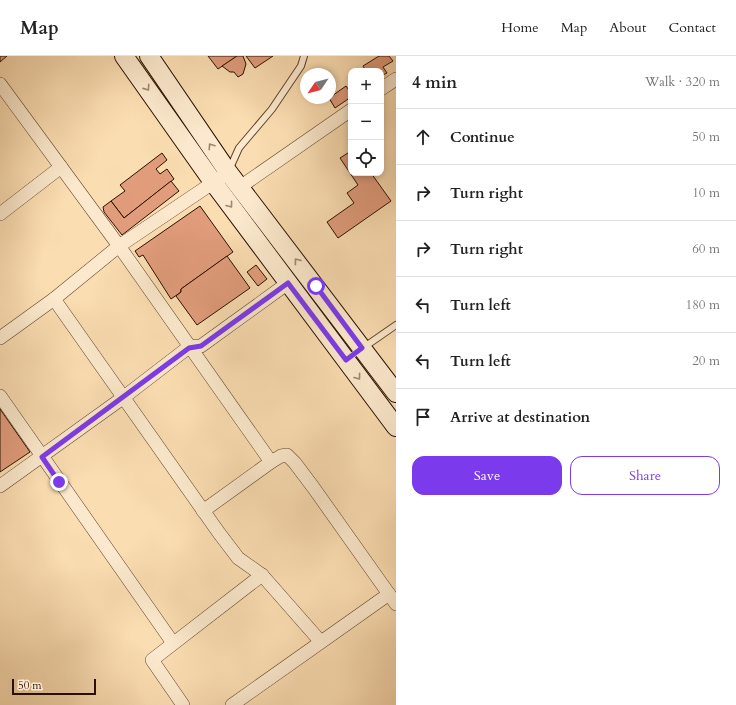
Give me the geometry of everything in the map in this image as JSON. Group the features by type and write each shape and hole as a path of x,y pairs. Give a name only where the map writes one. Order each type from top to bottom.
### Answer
{"main road":[{"path":"124,56 213,182 396,427"},
{"path":"149,56 228,172 396,393"}],"street":[{"path":"384,87 396,78"},
{"path":"2,91 61,166 271,462"},
{"path":"240,187 348,112"},
{"path":"0,214 61,166"},
{"path":"0,338 54,299 119,246 228,172"},
{"path":"0,486 42,457 189,348 201,346 288,283"},
{"path":"54,299 203,511 238,558 262,575 320,641"},
{"path":"0,396 173,643"},
{"path":"203,511 271,462 281,456 287,456 295,463 392,599 320,641 232,705"},
{"path":"183,705 152,660 262,575"}],"lane":[{"path":"228,172 239,148 272,109 301,66 304,56"},
{"path":"346,360 396,324"}],"building":[{"path":"0,56 7,56 0,62"},
{"path":"208,56 237,56 218,69"},
{"path":"237,56 243,56 246,64 243,74 238,77 234,72 230,72 222,66"},
{"path":"246,56 273,56 255,68"},
{"path":"379,56 389,56 393,61 383,67 384,68 364,68 363,66"},
{"path":"346,86 348,89 348,99 335,108 333,104 336,104 336,93"},
{"path":"162,153 167,160 156,169 160,174 167,169 174,179 124,218 111,201 125,191 120,185"},
{"path":"348,153 348,170 340,158"},
{"path":"352,176 373,176 391,201 338,238 327,222 354,203 347,193 358,185"},
{"path":"171,181 179,191 122,235 104,212 103,207 111,201 124,218"},
{"path":"200,206 233,252 181,289 181,292 171,299 143,255 139,257 135,251"},
{"path":"227,256 250,288 197,325 176,296 181,292 181,289"},
{"path":"256,265 267,279 258,286 247,272"},
{"path":"0,409 30,452 0,472"}],"route":[{"path":"59,482 42,457 189,348 201,346 288,283 346,360 362,348 316,286"}]}
